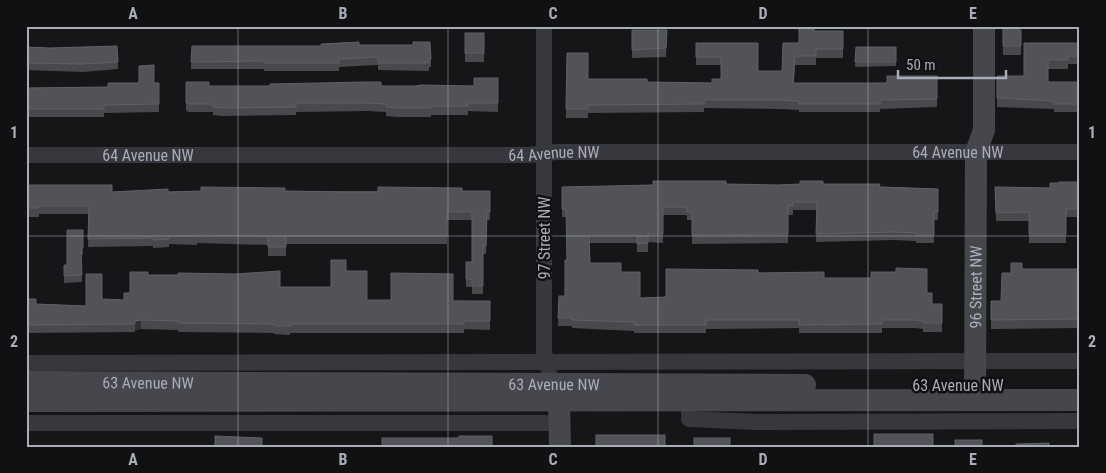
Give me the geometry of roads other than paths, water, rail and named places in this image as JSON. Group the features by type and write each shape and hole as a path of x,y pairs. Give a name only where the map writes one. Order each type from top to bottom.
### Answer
{"main road":[{"name":"96 Street NW","path":"969,26 969,132 976,152 975,392"},
{"name":"96 Street NW","path":"976,152 984,130 984,26"},
{"name":"63 Avenue NW","path":"26,382 556,392 689,401 975,392 1080,385"},
{"name":"63 Avenue NW","path":"26,401 556,392 975,392 1080,400"},
{"name":"97 Street NW","path":"556,392 560,423 560,447"}],"street":[{"name":"97 Street NW","path":"544,26 544,352 556,392"},
{"name":"64 Avenue NW","path":"26,155 1080,152"},
{"name":"63 Avenue NW","path":"26,363 1080,361"},
{"name":"96 Street NW","path":"975,392 976,421"},
{"path":"689,401 688,419 756,422 1080,421"},
{"path":"26,423 560,423"}]}
